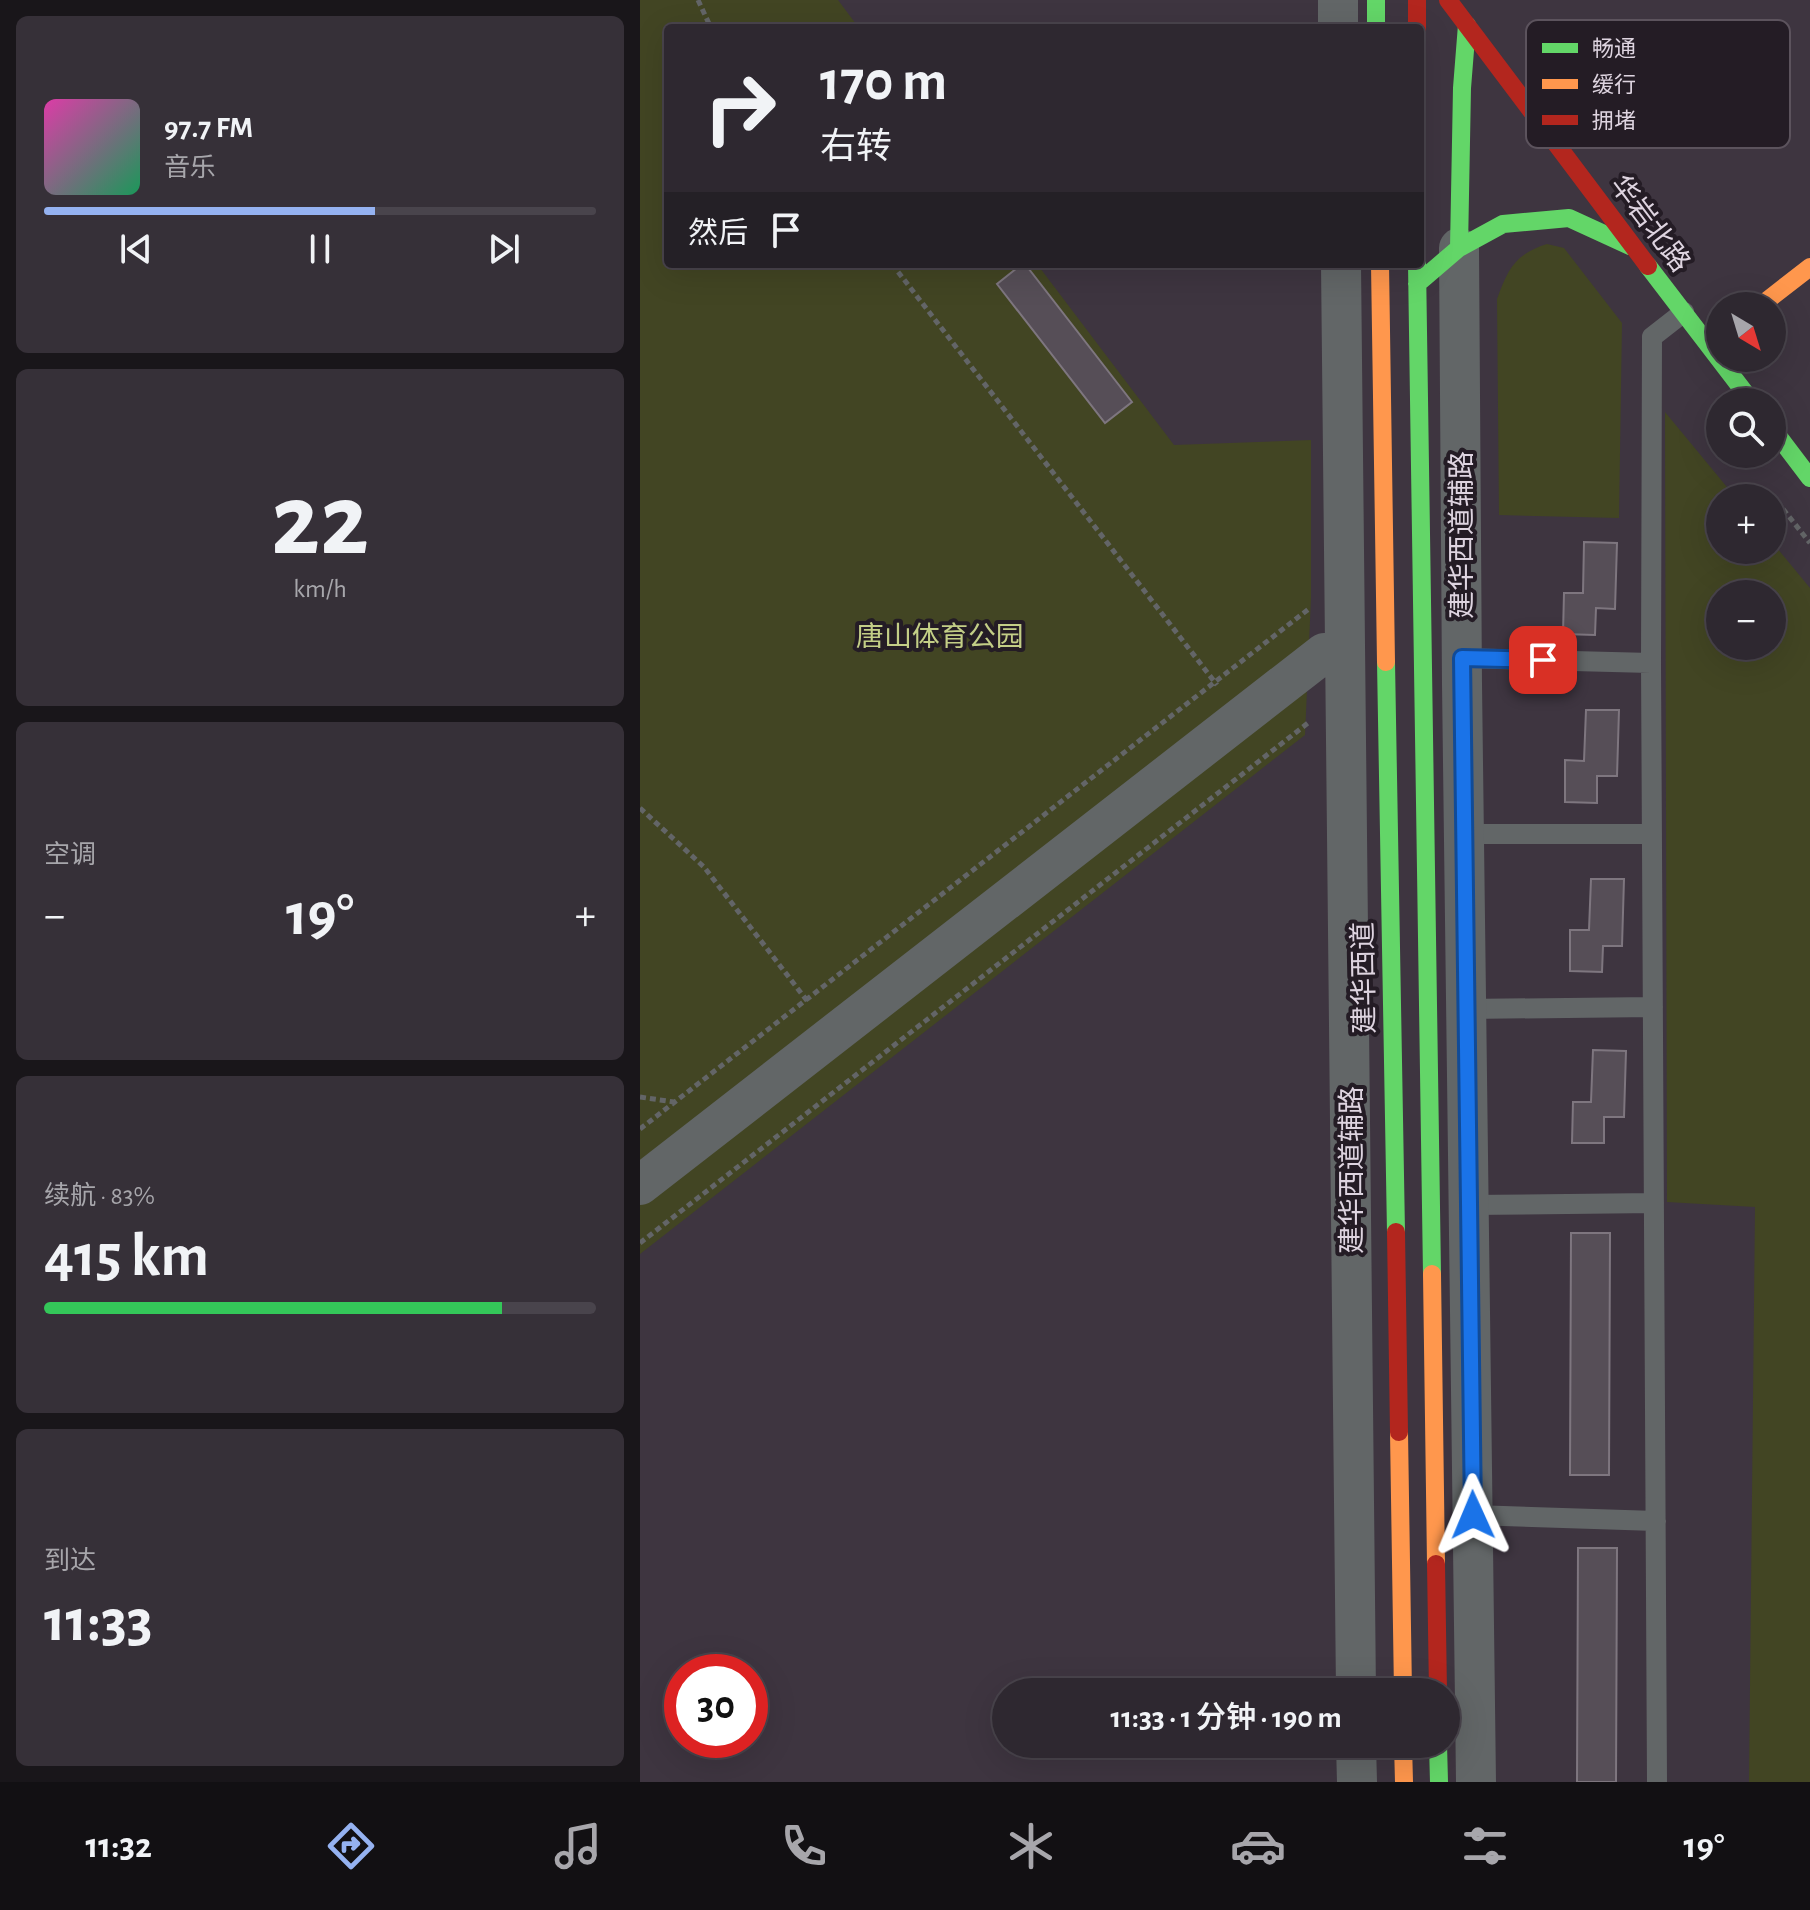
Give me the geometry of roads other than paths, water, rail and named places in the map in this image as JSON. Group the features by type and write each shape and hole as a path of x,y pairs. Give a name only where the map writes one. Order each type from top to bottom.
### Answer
{"main road":[{"path":"1376,0 1376,24"},
{"path":"1417,0 1417,24"},
{"path":"1459,248 1461,8"},
{"name":"华岩北路","path":"1461,8 1526,98"},
{"name":"华岩北路","path":"1562,148 1633,247 1684,312 1706,333"},
{"path":"1417,284 1459,248 1503,224 1569,218 1633,247"},
{"path":"1778,292 1810,267"},
{"name":"建华西道","path":"1380,268 1403,1678"},
{"path":"1417,268 1438,1678"},
{"path":"1786,446 1810,478"},
{"path":"1403,1758 1404,1782"},
{"path":"1438,1758 1439,1782"}],"street":[{"path":"1338,0 1338,24"},
{"name":"建华西道辅路","path":"1459,248 1476,1782"},
{"name":"建华西道辅路","path":"1341,268 1356,1678"},
{"path":"640,1185 1324,653"},
{"path":"1356,1758 1357,1782"}],"lane":[{"path":"1657,1782 1652,337 1684,312"},
{"path":"1462,658 1651,663"},
{"path":"1464,834 1652,834"},
{"path":"1466,1009 1653,1007"},
{"path":"1469,1205 1654,1203"},
{"path":"1473,1515 1656,1521"}],"park label":[{"name":"唐山体育公园","path":"940,636"}]}
